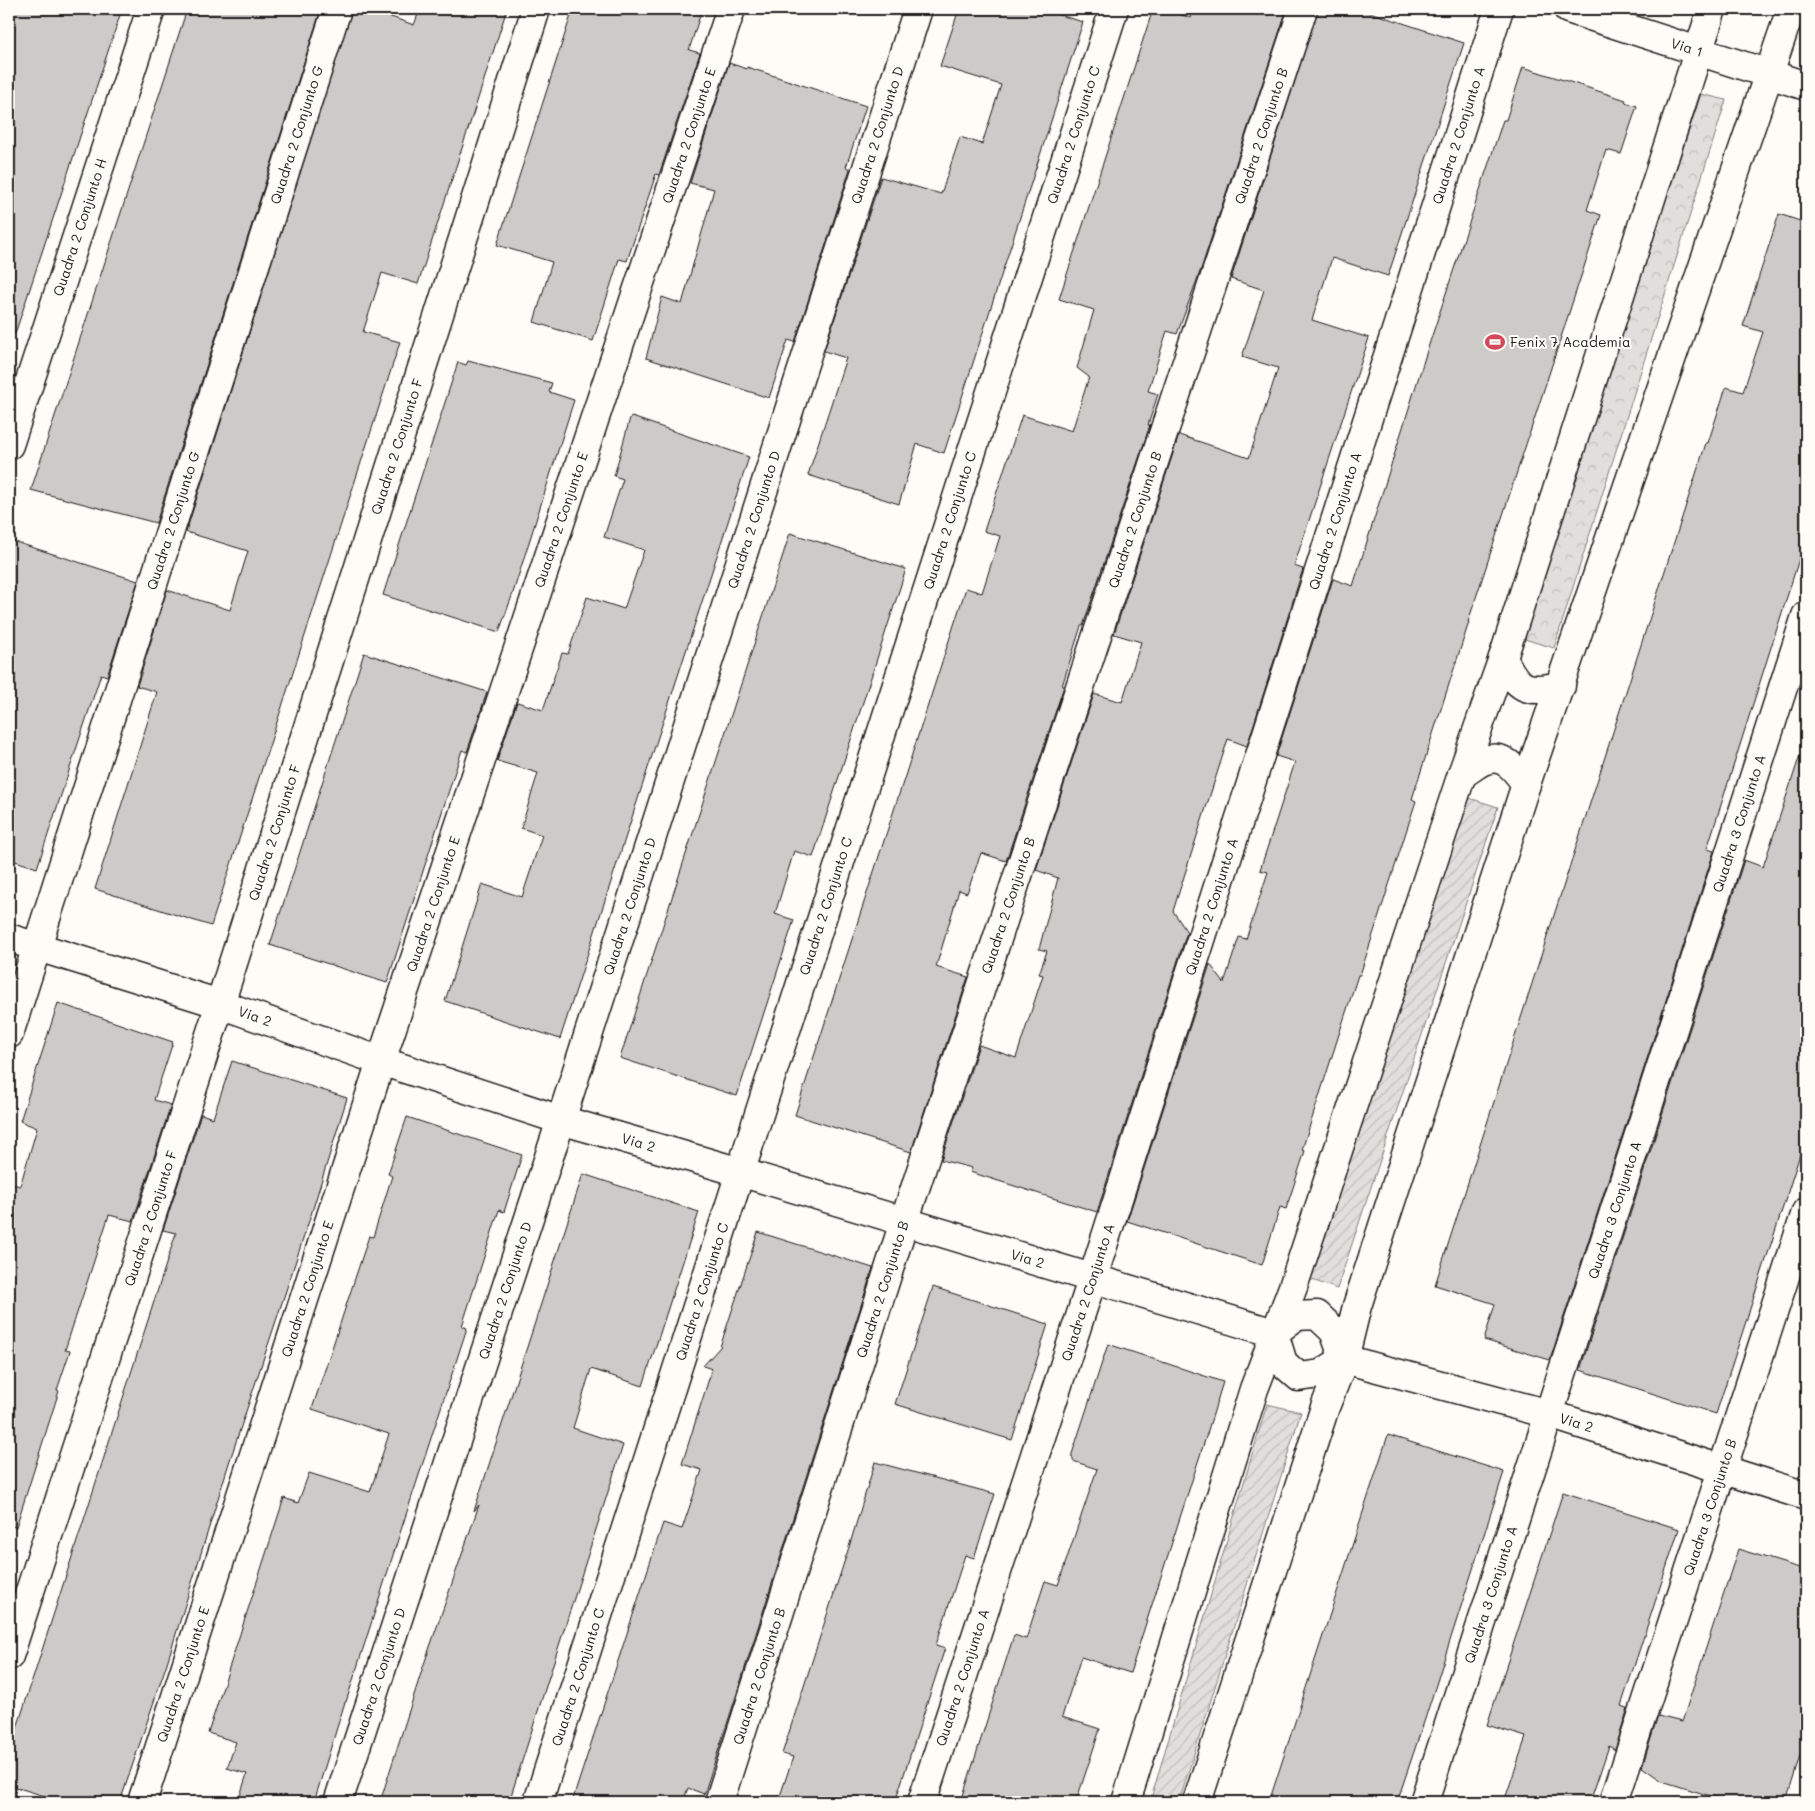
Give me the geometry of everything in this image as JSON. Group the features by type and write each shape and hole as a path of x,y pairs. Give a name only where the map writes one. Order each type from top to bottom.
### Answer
{"street":[{"name":"Quadra 2 Conjunto H","path":"9,445 151,9"},
{"name":"Quadra 2 Conjunto G","path":"9,1034 337,9"},
{"name":"Quadra 2 Conjunto F","path":"9,1656 220,1004 536,9"},
{"name":"Quadra 2 Conjunto E","path":"142,1802 381,1061 731,9"},
{"name":"Quadra 2 Conjunto D","path":"338,1802 561,1120 918,9"},
{"name":"Quadra 2 Conjunto C","path":"538,1802 1114,9"},
{"name":"Quadra 2 Conjunto B","path":"719,1802 904,1222 1303,9"},
{"name":"Quadra 2 Conjunto A","path":"922,1802 1092,1280 1499,9"},
{"name":"Via 1","path":"1568,9 1806,86"},
{"path":"1126,1802 1254,1389 1293,1287 1462,774 1503,658 1712,9"},
{"path":"1197,1802 1325,1407 1344,1359 1360,1296 1526,784 1792,9"},
{"name":"Quadra 3 Conjunto A","path":"1424,1802 1806,616"},
{"path":"1503,658 1513,678 1524,686 1542,690 1561,686"},
{"path":"1462,774 1487,759 1501,760 1512,766 1526,784"},
{"name":"Via 2","path":"9,938 220,1004 381,1061 561,1120 1274,1333"},
{"name":"Quadra 3 Conjunto B","path":"1614,1802 1806,1212"},
{"path":"1274,1333 1296,1316 1317,1315 1334,1331 1344,1359"},
{"path":"1274,1333 1283,1364 1299,1377 1322,1374 1344,1359"},
{"name":"Via 2","path":"1344,1359 1549,1414 1806,1496"}],"green space":[{"path":"1701,94 1726,100 1554,648 1521,638"},
{"path":"1469,798 1498,807 1337,1289 1304,1277"},
{"path":"1267,1404 1301,1412 1179,1802 1150,1802"}],"building":[{"path":"9,9 122,9 15,334 9,333"},
{"path":"187,9 321,9 156,523 31,490"},
{"path":"352,9 368,9 414,25 420,9 507,9 418,284 382,273 363,332 400,342 211,926 95,889 157,692 137,686 167,590 230,610 248,551 186,532"},
{"path":"573,9 702,9 689,50 700,53 659,175 656,174 627,261 619,259 593,341 534,322 552,262 497,245"},
{"path":"959,9 1040,9 1083,22 944,453 917,444 899,504 808,475 846,358 824,351 881,177 941,194 960,137 982,144 1001,85 940,66"},
{"path":"1153,9 1163,9 1191,18 1194,9 1287,9 1201,269 1177,334 1167,331 1148,391 1158,394 1148,425 1150,425 1083,626 1081,626 1062,686 1064,686 1006,861 981,853 967,893 959,890 936,967 968,977 911,1152 795,1115 966,588 982,593 1000,536 984,531 1022,415 1072,431 1089,377 1077,368 1094,310 1059,299"},
{"path":"1318,9 1360,9 1464,43 1388,276 1332,258 1312,320 1369,338 1294,566 1303,569 1247,746 1228,739 1173,911 1187,932 1097,1212 970,1172 972,1168 941,1160 979,1045 1016,1058 1043,975 1039,974 1047,951 1039,949 1058,878 1036,870 1094,694 1122,702 1141,642 1114,634 1179,435 1249,458 1278,368 1242,357 1264,290 1231,279"},
{"path":"729,63 747,69 747,67 866,106 846,167 850,169 795,342 788,340 769,398 646,358 662,297 682,304 714,189 690,183"},
{"path":"1523,67 1626,100 1625,102 1637,106 1621,154 1606,150 1587,210 1601,215 1412,799 1416,801 1302,1150 1305,1151 1286,1209 1280,1207 1262,1265 1127,1221 1210,964 1224,983 1239,937 1246,939 1268,872 1260,870 1295,762 1276,756 1333,579 1353,586 1425,357 1503,120 1506,120"},
{"path":"1779,214 1806,223 1806,537 1707,849 1714,851 1550,1360 1484,1340 1495,1304 1435,1285 1706,443 1708,443 1726,387 1743,392 1763,332 1743,326"},
{"path":"468,361 552,383 549,392 574,400 499,632 383,595 458,362 466,365"},
{"path":"632,417 749,457 560,1039 445,1001 482,884 522,897 542,835 521,828 538,773 497,761 517,702 543,710 562,653 568,654 587,597 624,609 644,550 604,537 623,479 614,476 630,418"},
{"path":"790,533 906,569 813,857 794,851 775,914 794,920 737,1096 620,1058"},
{"path":"9,540 138,581 107,676 101,674 37,868 9,859"},
{"path":"364,653 487,692 467,752 462,750 387,983 270,945"},
{"path":"1800,755 1806,756 1806,1136 1716,1414 1580,1370 1744,860 1763,867"},
{"path":"58,1003 173,1042 154,1100 171,1105 133,1221 109,1215 65,1350 70,1351 57,1390 59,1391 16,1527 9,1526 9,1183 20,1186 37,1128 20,1121"},
{"path":"232,1061 347,1098 311,1215 229,1463 167,1663 120,1802 64,1802 9,1785 9,1753 176,1233 163,1230 201,1114 213,1118"},
{"path":"407,1117 522,1155 504,1212 499,1210 462,1326 467,1328 314,1802 238,1802 247,1774 227,1768 236,1742 208,1733 284,1498 298,1503 309,1473 370,1492 389,1434 312,1409 369,1236 373,1237 392,1176 388,1174"},
{"path":"583,1174 699,1212 643,1386 591,1369 573,1428 623,1445 509,1802 380,1802 422,1670 479,1505 474,1511"},
{"path":"758,1232 873,1268 730,1715 704,1794 688,1788 683,1802 572,1802 663,1523 682,1529 702,1470 682,1464 712,1369 703,1366 720,1347"},
{"path":"933,1287 1048,1324 1012,1440 895,1404"},
{"path":"1108,1344 1223,1382 1205,1440 1130,1673 1081,1657 1062,1717 1100,1729 1076,1802 961,1802 1014,1635 1026,1639 1045,1581 1058,1585 1097,1469 1073,1461 1071,1457"},
{"path":"1388,1435 1504,1472 1425,1719 1397,1802 1269,1802"},
{"path":"875,1462 995,1494 974,1558 965,1555 936,1645 945,1648 895,1802 778,1802 793,1757 782,1754"},
{"path":"1563,1492 1679,1529 1621,1706 1628,1708 1615,1750 1609,1746 1590,1802 1504,1802 1526,1737 1487,1725"},
{"path":"1738,1549 1806,1570 1806,1737 1786,1802 1730,1802 1662,1781 1642,1767 1658,1716 1682,1722"}],"place":[{"name":"Fenix 7 Academia","path":"1495,342"}]}
